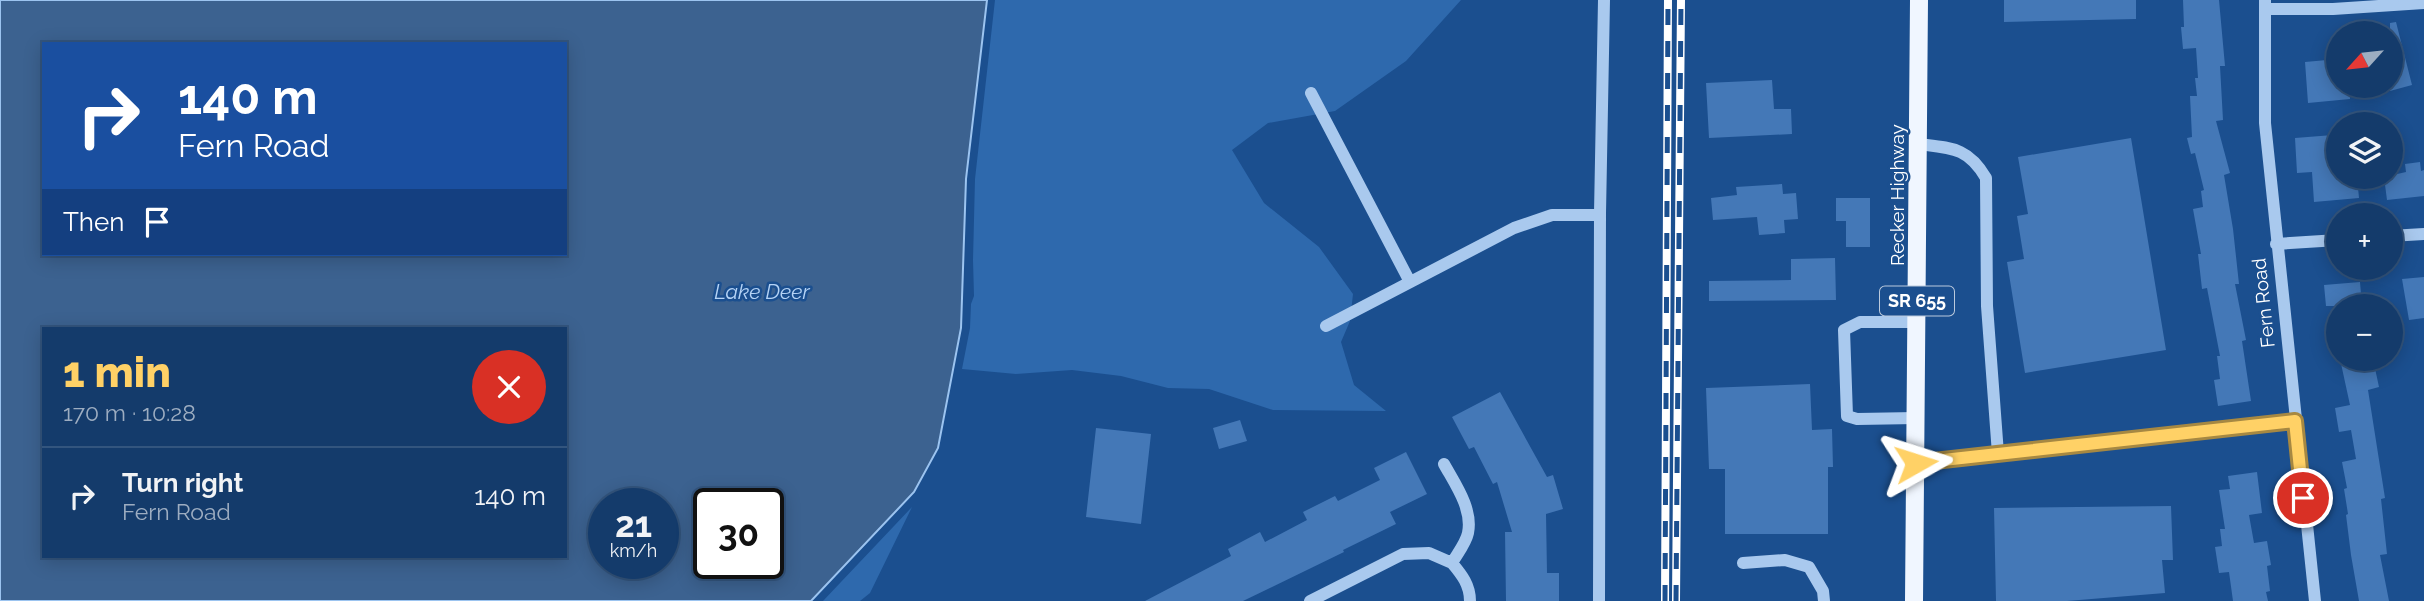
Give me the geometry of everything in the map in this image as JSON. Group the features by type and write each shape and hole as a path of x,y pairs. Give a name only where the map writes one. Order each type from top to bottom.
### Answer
{"main road":[{"name":"Recker Highway","path":"1914,601 1919,0"}],"street":[{"path":"1599,601 1600,215 1604,0"},
{"path":"2265,5 2333,9 2424,3"},
{"name":"Fern Road","path":"2265,5 2264,124 2315,601"},
{"path":"1311,93 1410,282"},
{"path":"1918,144 1957,149 1976,162 1986,178 1987,306 1998,454"},
{"path":"1326,326 1514,228 1552,215 1600,215"},
{"path":"2403,235 2424,234"},
{"path":"2276,244 2326,241"},
{"path":"1916,418 1857,419 1847,416 1844,330 1860,322 1917,322"},
{"path":"1916,463 2295,421"},
{"path":"1444,464 1463,499 1468,520 1468,534 1452,563"},
{"path":"1310,601 1403,554 1429,553 1452,563 1470,591 1470,601"},
{"path":"1743,564 1785,560 1809,567 1823,591 1824,601"}],"shaded area":[{"path":"995,0 1461,0 1406,61 1335,111 1268,123 1232,150 1264,203 1319,247 1353,294 1350,321 1341,342 1354,385 1386,411 1273,410 1209,389 1168,388 1121,376 1072,370 1016,374 962,369 974,296 975,179"},
{"path":"912,507 870,593 860,601 823,601"}],"water":[{"name":"Lake Deer","path":"0,0 987,0 966,179 961,328 938,448 914,492 811,601 0,601"}],"building":[{"path":"2004,0 2136,0 2136,19 2004,22"},
{"path":"2183,0 2219,0 2225,66 2220,66 2223,120 2216,121 2230,173 2224,175 2233,229 2239,284 2235,284 2246,340 2242,341 2251,401 2218,406 2214,380 2220,379 2217,356 2220,356 2207,288 2202,289 2198,254 2201,254 2193,209 2203,207 2201,191 2204,190 2195,153 2191,154 2187,138 2192,137 2190,96 2197,96 2196,48 2183,49"},
{"path":"2403,50 2412,85 2403,87"},
{"path":"2326,60 2326,98 2350,99 2308,103 2305,62"},
{"path":"1772,80 1774,109 1791,109 1792,134 1709,138 1706,83"},
{"path":"2326,136 2326,189 2358,189 2359,198 2314,202 2312,172 2297,173 2295,138"},
{"path":"2131,138 2166,350 2025,373 2007,262 2024,259 2017,216 2028,214 2018,157"},
{"path":"2420,162 2421,171 2424,170 2424,196 2387,200 2386,189 2403,189 2405,164"},
{"path":"1782,184 1783,194 1796,193 1798,219 1784,220 1785,233 1759,235 1757,217 1713,220 1711,198 1737,195 1736,187"},
{"path":"1836,198 1870,198 1870,247 1846,247 1846,221 1836,221"},
{"path":"1835,258 1836,300 1709,301 1709,281 1791,280 1791,259"},
{"path":"2424,277 2424,318 2409,320 2403,279"},
{"path":"2360,282 2361,294 2326,294 2326,306 2324,285"},
{"path":"2343,371 2376,371 2379,387 2368,390 2385,498 2381,499 2387,554 2380,555 2389,601 2359,601 2346,515 2344,489 2347,488 2342,462 2356,459 2351,430 2339,432 2335,408 2350,405"},
{"path":"1810,384 1812,430 1832,429 1833,467 1828,467 1828,534 1725,534 1725,469 1709,469 1706,388"},
{"path":"1500,392 1547,477 1553,475 1563,509 1546,514 1547,573 1559,573 1559,601 1506,601 1505,532 1512,532 1497,482 1493,484 1474,447 1469,449 1452,417"},
{"path":"1240,420 1247,441 1219,449 1213,428"},
{"path":"1096,428 1151,434 1141,524 1086,517"},
{"path":"1406,452 1427,494 1390,512 1396,524 1243,601 1145,601 1231,556 1228,549 1260,532 1265,542 1307,520 1303,512 1335,496 1338,501 1380,480 1374,468"},
{"path":"2257,472 2262,513 2249,515 2254,543 2267,541 2271,565 2267,566 2270,591 2266,592 2268,601 2233,601 2229,572 2219,573 2215,547 2222,546 2220,529 2225,529 2219,490 2230,489 2228,476"},
{"path":"2171,506 2173,560 2162,560 2165,593 2067,601 1996,601 1994,508"}],"railway":[{"path":"1665,601 1668,0"},
{"path":"1676,601 1681,0"}],"route":[{"path":"1916,463 2295,421 2303,498"}]}
